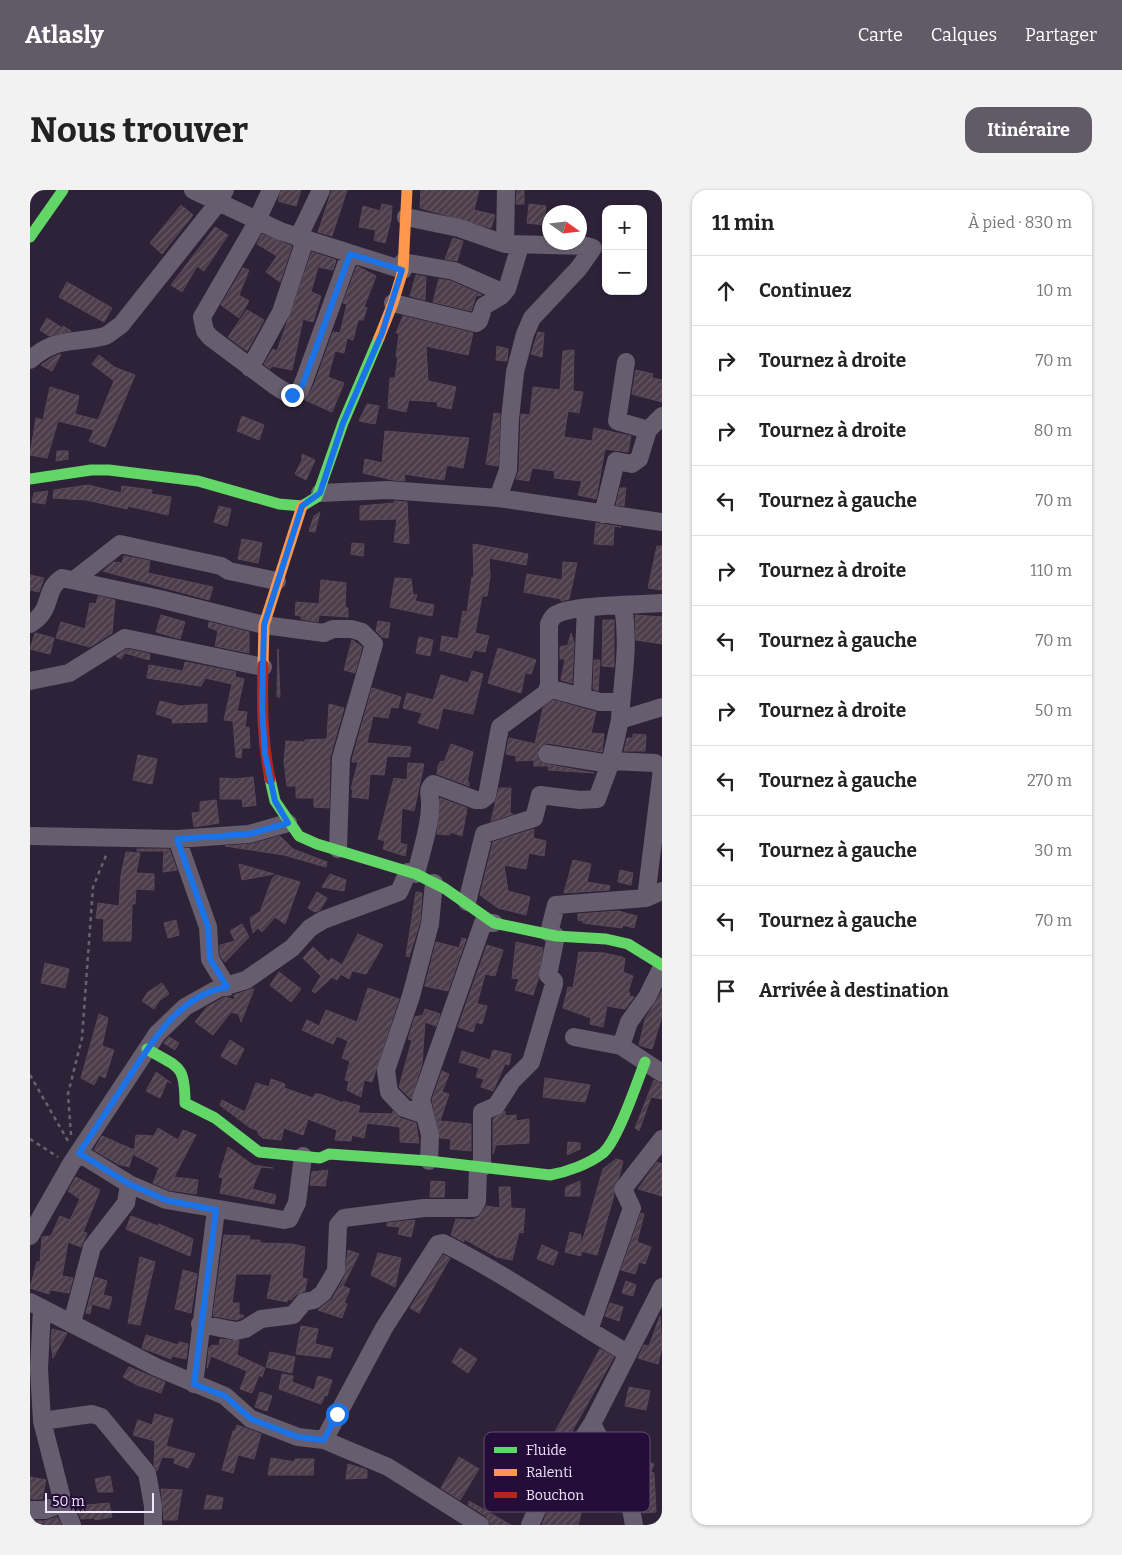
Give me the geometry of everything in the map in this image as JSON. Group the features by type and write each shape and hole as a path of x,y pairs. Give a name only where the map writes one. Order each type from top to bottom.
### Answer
{"street":[{"path":"32,231 63,190"},
{"path":"193,190 222,197 257,221 302,239 350,254 403,266 454,271 504,293"},
{"path":"271,190 257,221 202,317 205,331 210,337 250,368 290,395 299,392 350,254"},
{"path":"250,368 281,312 302,239 321,190"},
{"path":"320,493 343,423 393,303 403,266 407,190"},
{"path":"393,303 476,323 484,306 504,293 511,281 513,244 506,190"},
{"path":"30,360 42,350 65,341 106,336 121,325 222,197"},
{"path":"406,217 459,228 513,244 588,246 593,249 579,268 536,312 527,329 515,372 510,419 508,470 498,498"},
{"path":"626,362 617,421 648,430"},
{"path":"603,514 614,464 619,460 632,464 639,459 648,430 662,416"},
{"path":"30,479 91,470 129,471 198,481 262,501 302,506"},
{"path":"494,923 467,902 412,873 299,836 288,823 275,801 265,754 262,706 264,625 302,506 320,493 388,490 498,498 662,522"},
{"path":"74,580 120,544 221,566 229,571 277,581"},
{"path":"30,624 44,614 55,583 62,578 160,599 264,625 324,633 333,629 351,628 362,632 374,644 341,758 338,850"},
{"path":"30,1236 75,1158 157,1034 185,1007 213,991 246,980 292,948 310,928 323,920 399,892 412,873 428,821 431,804 429,790 431,786 434,784 476,800 482,800 487,796 500,727 542,698 548,688 549,624 552,618 557,613 586,608 662,603"},
{"path":"467,902 484,834 534,818 540,795 580,800 597,799 611,762 620,720 627,664 627,632 624,606"},
{"path":"582,698 586,608"},
{"path":"30,681 69,673 126,638 263,667"},
{"path":"548,688 600,702 621,702"},
{"path":"620,720 662,707"},
{"path":"200,1324 236,1331 245,1329 261,1319 293,1315 304,1302 314,1300 323,1293 336,1271 338,1225 344,1218 416,1208 473,1208 477,1201 482,1112 496,1106 522,1068 531,1062 554,984 554,981 548,975 555,907 557,905 654,894 662,769 655,763 611,762 547,754"},
{"path":"30,836 177,839 249,834 288,823"},
{"path":"177,839 208,927 210,959 227,987"},
{"path":"425,1115 404,1108 389,1092 386,1070 411,996 430,924 434,883"},
{"path":"429,1161 430,1135 421,1099 485,922 552,935 606,939 628,944 662,966 647,997 629,1022 622,1046"},
{"path":"574,1037 622,1046 662,1073"},
{"path":"147,1050 181,1070 185,1075 185,1102 215,1118 253,1149 320,1158 329,1154 429,1161 480,1168 559,1174 600,1154 623,1120 645,1062"},
{"path":"588,1330 632,1208 624,1189 662,1139"},
{"path":"75,1158 166,1200 216,1210 289,1219 297,1203 303,1156"},
{"path":"72,1323 92,1246 126,1204 129,1184"},
{"path":"194,1384 200,1324 216,1210"},
{"path":"324,1440 384,1328 438,1244 443,1243 477,1261 564,1312 588,1330 627,1353"},
{"path":"587,1432 662,1287"},
{"path":"72,1525 63,1503 42,1420 36,1305 194,1384 225,1396 251,1419 298,1437 324,1440 388,1467 480,1525"},
{"path":"42,1420 92,1414 101,1416 147,1473 153,1506 153,1525"},
{"path":"592,1424 596,1432"},
{"path":"30,1510 45,1510 63,1503"},
{"path":"530,1525 536,1512"},
{"path":"632,1512 634,1525"}],"path":[{"path":"30,1076 43,1101 72,1146 68,1094 82,1038 94,887 106,854 124,837"},
{"path":"30,1139 75,1158"}],"building":[{"path":"281,190 301,190 296,206 278,201"},
{"path":"332,190 347,190 332,236 318,232"},
{"path":"421,190 479,190 474,210 495,215 491,228 420,208"},
{"path":"517,190 524,190 524,204 516,204"},
{"path":"382,204 392,206 391,220 385,243 374,240 376,230 359,227 363,206 380,211"},
{"path":"529,204 542,206 542,225 527,223"},
{"path":"181,205 193,215 162,254 150,243"},
{"path":"215,227 228,235 204,271 197,266 182,292 171,285"},
{"path":"262,234 292,246 280,282 266,272 277,256 257,244"},
{"path":"453,238 463,241 457,261 445,259"},
{"path":"312,252 336,260 333,270 318,267 311,292 321,296 313,322 303,319 292,370 272,366 270,369 264,364 273,349 277,351"},
{"path":"357,266 376,276 364,307 367,308 363,320 358,320 353,340 347,338 344,353 335,351 328,377 344,383 332,412 305,400 314,385 333,332 340,333 347,304 343,303"},
{"path":"243,268 249,270 239,295 249,301 239,318 221,305"},
{"path":"416,275 426,277 425,300 410,296"},
{"path":"439,279 451,281 482,295 476,296 471,311 433,302"},
{"path":"67,282 112,308 104,322 59,297"},
{"path":"247,310 264,320 247,351 228,337"},
{"path":"403,316 473,333 468,355 426,346 428,381 456,387 451,409 437,406 438,402 409,400 406,412 388,408 390,378 395,378 398,357 396,357 399,333 396,333"},
{"path":"47,318 62,328 63,326 71,331 49,336 40,330"},
{"path":"538,332 544,333 542,357 531,354"},
{"path":"497,346 508,349 507,361 496,360"},
{"path":"574,350 573,391 583,392 579,413 568,411 564,437 592,441 594,428 631,436 628,452 605,449 596,499 578,495 582,481 554,478 555,471 532,468 529,481 516,479 519,470 521,414 530,415 533,387 560,390 563,351"},
{"path":"61,354 52,371 41,365 53,357"},
{"path":"99,355 114,367 135,375 105,447 89,441 94,430 58,421 47,458 30,455 36,418 43,420 50,387 79,396 75,414 98,420 114,381 92,364"},
{"path":"636,370 653,374 652,378 662,380 662,402 632,394"},
{"path":"367,404 379,406 375,424 359,421"},
{"path":"494,413 500,414 498,466 486,464"},
{"path":"242,416 264,425 259,440 237,431"},
{"path":"385,431 469,438 463,468 447,465 444,480 404,474 405,481 393,480 363,473 365,459 382,463"},
{"path":"57,451 68,451 68,459 56,461"},
{"path":"302,454 315,460 306,480 295,474 302,460"},
{"path":"88,485 121,493 122,486 152,490 151,494 171,497 168,515 128,506 127,509 86,500 53,498 54,490"},
{"path":"620,488 626,488 624,506 616,505"},
{"path":"48,491 45,504 32,502 34,493"},
{"path":"394,501 407,502 409,544 394,542 397,519 360,520 360,506 394,503"},
{"path":"219,506 231,509 227,526 214,522"},
{"path":"320,512 315,532 309,531 314,516"},
{"path":"596,523 621,527 614,526 613,545 594,544"},
{"path":"242,539 262,543 258,563 238,559"},
{"path":"352,543 364,544 363,556 351,554"},
{"path":"473,544 528,554 526,565 489,558 490,577 487,596 482,596 475,633 489,636 485,652 474,650 471,658 440,650 442,636 458,639 463,611 467,612 472,577 474,578"},
{"path":"657,546 662,546 662,590 648,588"},
{"path":"124,556 150,561 148,573 213,587 209,600 103,571 114,562 122,563"},
{"path":"563,562 577,563 569,599 561,601 561,599 524,592 527,574 562,580"},
{"path":"30,575 44,578 39,592 30,590"},
{"path":"395,578 411,579 413,595 417,595 415,601 434,605 432,616 390,607"},
{"path":"321,580 346,583 345,607 348,608 348,617 319,615 318,622 301,619 301,616 295,615 296,602 319,604"},
{"path":"98,596 115,600 112,633 90,647 56,638 61,622 85,629 90,603 96,604"},
{"path":"161,615 185,622 180,639 156,632"},
{"path":"635,615 662,617 662,644 636,640"},
{"path":"603,620 614,620 614,667 602,666"},
{"path":"378,621 390,623 388,638 382,637 376,631"},
{"path":"209,622 249,632 249,653 215,646 218,631 208,627"},
{"path":"35,633 54,638 50,654 30,649"},
{"path":"571,633 574,643 572,683 561,680 565,659 560,659 560,647 568,645"},
{"path":"419,637 433,640 430,656 416,653"},
{"path":"352,640 362,647 355,673 344,670"},
{"path":"498,648 536,660 531,674 525,673 521,693 488,683"},
{"path":"127,649 150,654 149,660 125,653 121,659 116,656"},
{"path":"278,649 280,697 277,697"},
{"path":"594,660 600,660 598,691 593,689"},
{"path":"185,662 236,672 235,677 244,679 237,711 247,712 245,728 249,727 250,748 242,748 241,758 236,757 233,721 224,720 232,684 205,678 201,686 147,678 149,665 183,671"},
{"path":"472,671 483,674 473,714 443,708 438,729 418,723 422,713 403,708 407,693 433,700 441,675 468,683"},
{"path":"372,688 401,697 398,708 391,707 388,718 373,716 367,743 411,747 409,757 387,756 384,775 370,774 368,799 352,797 353,788 351,789 358,762 352,762 352,760"},
{"path":"553,700 596,712 591,733 604,734 602,752 548,743 538,748 537,758 545,764 594,773 548,770 549,766 534,766 534,760 516,761 516,756 506,754 509,738 535,744 543,708"},
{"path":"160,701 180,706 207,704 207,722 172,723 173,719 156,714"},
{"path":"329,704 344,708 330,757 329,808 314,807 314,798 296,798 296,786 287,786 284,761 286,741 305,742 305,740 327,739"},
{"path":"633,734 646,735 645,751 624,751 627,738 633,738"},
{"path":"451,744 473,752 467,782 469,782 469,786 437,774 438,766 441,761 444,762"},
{"path":"138,755 157,759 152,784 133,780"},
{"path":"408,763 424,764 414,811 402,808 400,843 407,845 405,856 383,849 385,841 378,839 394,778 407,780"},
{"path":"253,777 256,805 243,807 242,799 220,799 220,778"},
{"path":"499,788 511,788 510,813 513,814 491,821"},
{"path":"440,798 467,808 462,836 450,832 450,835 437,834"},
{"path":"216,800 219,823 194,827 192,813 200,812 200,802"},
{"path":"534,829 533,838 546,841 544,856 529,853 526,869 504,865 508,891 530,897 526,915 498,908 480,895 493,842"},
{"path":"280,836 293,849 327,862 326,867 284,855 225,846 252,844"},
{"path":"137,849 169,849 177,870 163,872 164,851 137,851"},
{"path":"126,852 140,853 136,873 154,874 154,890 136,889 135,904 132,904 131,941 103,941 104,919 96,918 98,903 119,906 121,875"},
{"path":"573,860 591,864 587,882 610,886 609,890 564,893"},
{"path":"239,864 274,874 242,880"},
{"path":"620,870 633,873 631,885 618,882"},
{"path":"330,874 346,880 344,891 322,887"},
{"path":"276,875 300,882 285,924 275,917 262,932 258,928 253,933 250,918 260,912 272,879"},
{"path":"317,892 327,898 320,910 315,912 308,908"},
{"path":"416,892 422,893 420,922 409,957 406,956"},
{"path":"618,911 637,916 634,928 623,925 622,928 583,923 583,921 578,920 578,914"},
{"path":"176,920 179,935 168,938 164,923"},
{"path":"242,924 249,937 225,962 220,956 220,945 235,941 230,931"},
{"path":"358,934 383,945 366,974 352,971 349,979 341,974 337,980 332,977 315,993 312,991 321,976 303,958 313,947 329,962 331,958 342,965"},
{"path":"462,938 466,939 448,991 425,986 436,942 459,948"},
{"path":"516,942 543,948 538,979 533,995 515,990 519,979 512,978"},
{"path":"487,945 503,950 495,976 485,974 477,1004 487,1006 482,1024 476,1022 473,1032 458,1027"},
{"path":"579,952 604,953 622,957 625,959 623,972 633,976 628,992 630,993 629,996 634,997 625,1009 607,1006 603,1027 590,1024 591,1018 563,1008 568,987 573,988"},
{"path":"45,963 69,969 65,988 41,983"},
{"path":"279,972 301,989 291,1002 270,985"},
{"path":"162,983 169,994 159,1001 154,1009 142,1001 148,992"},
{"path":"368,988 399,999 372,1082 364,1080 361,1097 347,1090 349,1081 345,1080 350,1061 342,1058 348,1041 337,1036 333,1044 302,1030 307,1020 319,1026 326,1010 357,1022"},
{"path":"254,989 241,1022 238,1012 238,1014 231,1012 213,1035 195,1022 207,1007 225,997 235,1000 234,995"},
{"path":"662,991 662,1016 652,1049 639,1045 645,1019"},
{"path":"425,1009 440,1014 436,1026 425,1022 422,1064 411,1099 399,1087 412,1040 408,1039 415,1017 423,1015"},
{"path":"99,1014 108,1018 102,1046 114,1050 105,1078 99,1075 94,1085 81,1078"},
{"path":"169,1037 179,1043 175,1050 164,1043"},
{"path":"230,1040 244,1049 236,1065 221,1056"},
{"path":"493,1050 511,1054 509,1065 505,1064 493,1091 481,1087 484,1079 476,1077 479,1068 459,1062 462,1051 490,1060"},
{"path":"442,1071 449,1074 442,1092 449,1094 440,1121 471,1124 471,1151 450,1149 451,1139 440,1138 432,1100"},
{"path":"156,1072 171,1083 167,1081 160,1098 146,1091"},
{"path":"545,1078 590,1085 585,1102 543,1097"},
{"path":"271,1079 285,1084 284,1088 313,1098 315,1094 320,1094 343,1103 343,1101 360,1106 358,1113 392,1114 393,1111 400,1118 416,1123 419,1143 400,1142 400,1127 367,1123 364,1138 352,1135 351,1141 335,1140 337,1130 308,1119 303,1135 284,1128 281,1140 263,1138 258,1134 258,1131 249,1127 220,1105 222,1100 245,1112 256,1083 269,1087"},
{"path":"654,1080 662,1084 662,1099 651,1097 639,1131 635,1128"},
{"path":"505,1111 505,1116 516,1115 516,1121 529,1119 529,1143 496,1145 493,1154 493,1119"},
{"path":"158,1128 178,1140 183,1130 196,1135 174,1177 198,1180 196,1194 169,1190 153,1183 159,1168 134,1155 136,1135 154,1136"},
{"path":"102,1136 134,1150 129,1167 118,1164 94,1150"},
{"path":"568,1142 580,1143 580,1149 567,1155"},
{"path":"228,1147 253,1165 273,1168 261,1167 252,1189 276,1195 274,1204 220,1193 223,1178 219,1177"},
{"path":"616,1159 623,1161 619,1177 613,1187 614,1195 597,1255 581,1251 581,1256 565,1252 570,1232 581,1235 581,1246 603,1169"},
{"path":"657,1162 662,1164 662,1196 638,1189"},
{"path":"328,1170 325,1186 310,1185 312,1172"},
{"path":"76,1177 100,1190 83,1232 87,1233 81,1247 68,1242 62,1276 73,1278 69,1293 50,1290 49,1294 30,1288 37,1262 40,1262 42,1237 51,1236 60,1216 70,1220 80,1199 68,1191"},
{"path":"431,1181 445,1182 444,1197 430,1197"},
{"path":"580,1181 580,1196 565,1196 566,1187"},
{"path":"499,1187 510,1187 511,1208 525,1209 523,1233 519,1232 512,1260 497,1257 464,1239 464,1242 451,1235 456,1219 472,1220 479,1217 486,1206 500,1208"},
{"path":"641,1213 644,1214 637,1242 651,1247 645,1264 639,1262 635,1274 621,1270"},
{"path":"131,1216 158,1226 159,1224 193,1239 190,1256 126,1229"},
{"path":"415,1220 411,1237 398,1234 400,1227 387,1226 387,1223"},
{"path":"224,1235 250,1236 249,1240 260,1240 260,1243 292,1244 305,1247 302,1278 307,1279 305,1291 296,1295 291,1300 288,1299 287,1302 267,1298 272,1274 236,1274 232,1303 239,1303 239,1315 244,1315 243,1317 236,1320 213,1316"},
{"path":"542,1245 558,1252 553,1265 537,1259"},
{"path":"348,1250 359,1254 343,1286 350,1289 344,1303 347,1304 342,1318 318,1310 332,1299 345,1276"},
{"path":"378,1253 401,1258 395,1287 371,1275"},
{"path":"443,1255 450,1258 419,1313 410,1308"},
{"path":"140,1257 155,1262 140,1325 128,1323"},
{"path":"183,1270 197,1274 191,1313 175,1309"},
{"path":"95,1277 107,1281 103,1295 112,1297 109,1309 92,1304 90,1314 86,1313"},
{"path":"626,1281 636,1285 633,1296 622,1293"},
{"path":"610,1303 623,1307 619,1321 605,1316"},
{"path":"660,1316 662,1347 658,1364 638,1358 644,1345 649,1346"},
{"path":"301,1326 318,1329 315,1344 333,1348 330,1358 296,1354"},
{"path":"52,1329 67,1333 53,1358 51,1344"},
{"path":"146,1335 178,1345 179,1342 188,1344 186,1359 172,1356 171,1359 142,1348"},
{"path":"220,1339 239,1341 237,1355 265,1368 262,1377 259,1375 252,1393 240,1389 247,1371 211,1356 207,1368 209,1348 212,1345 219,1346"},
{"path":"460,1348 477,1359 468,1373 452,1362"},
{"path":"600,1349 614,1357 571,1432 555,1432"},
{"path":"270,1352 295,1357 292,1373 266,1367"},
{"path":"129,1367 165,1382 161,1393 137,1385 123,1377"},
{"path":"282,1374 293,1376 292,1382 314,1390 318,1376 332,1380 327,1396 325,1395 321,1404 279,1389"},
{"path":"629,1387 650,1391 646,1410 625,1406"},
{"path":"260,1392 272,1396 267,1411 255,1407"},
{"path":"155,1414 173,1419 166,1446 195,1454 188,1468 174,1463 175,1458 162,1457 157,1471 154,1465 155,1441 133,1435 138,1420 152,1425"},
{"path":"237,1425 261,1434 254,1459 238,1455 233,1473 222,1470 233,1431 235,1431"},
{"path":"459,1457 479,1469 460,1500 441,1488"},
{"path":"271,1458 295,1462 295,1459 314,1459 313,1475 268,1475"},
{"path":"650,1462 654,1464 651,1472 654,1473 656,1512 643,1513 650,1512"},
{"path":"348,1464 367,1470 367,1478 346,1479"},
{"path":"110,1476 113,1492 98,1492 95,1479"},
{"path":"30,1477 46,1480 42,1499 30,1499"},
{"path":"161,1489 182,1490 177,1520 164,1520"},
{"path":"207,1495 223,1498 221,1509 204,1509"},
{"path":"469,1501 484,1510 484,1512 488,1512 511,1525 491,1525 486,1516 468,1505"},
{"path":"109,1503 112,1517 95,1520 95,1518 81,1519 76,1506"},
{"path":"547,1512 581,1512 578,1525 542,1525"},
{"path":"57,1517 61,1525 30,1525 30,1521 45,1521"}],"traffic: fast":[{"path":"30,237 63,190"},
{"path":"30,479 91,470 109,470 198,481 279,504 302,506 317,497 343,423 379,338"},
{"path":"270,779 275,801 299,836 317,844 416,874 444,888 494,923 556,936 606,939 628,944 662,965"},
{"path":"147,1049 178,1068 183,1080 185,1103 215,1118 259,1152 320,1158 329,1154 429,1161 550,1175 571,1170 585,1164 603,1153 609,1146 621,1124 645,1062"}],"traffic: slow":[{"path":"379,338 393,303 403,270 407,190"},
{"path":"263,665 264,625 302,506"}],"traffic: jam":[{"path":"263,665 263,722 265,751 270,779"}],"route":[{"path":"292,395 299,392 304,381 325,318 350,254 402,270 382,333 354,394 330,458 320,493 311,502 302,506 264,625 262,706 265,754 275,801 288,823 249,834 177,839 210,932 210,959 227,987 219,988 185,1007 157,1034 79,1153 129,1184 166,1200 216,1210 200,1324 194,1384 225,1396 251,1419 298,1437 324,1440 337,1414"}]}
